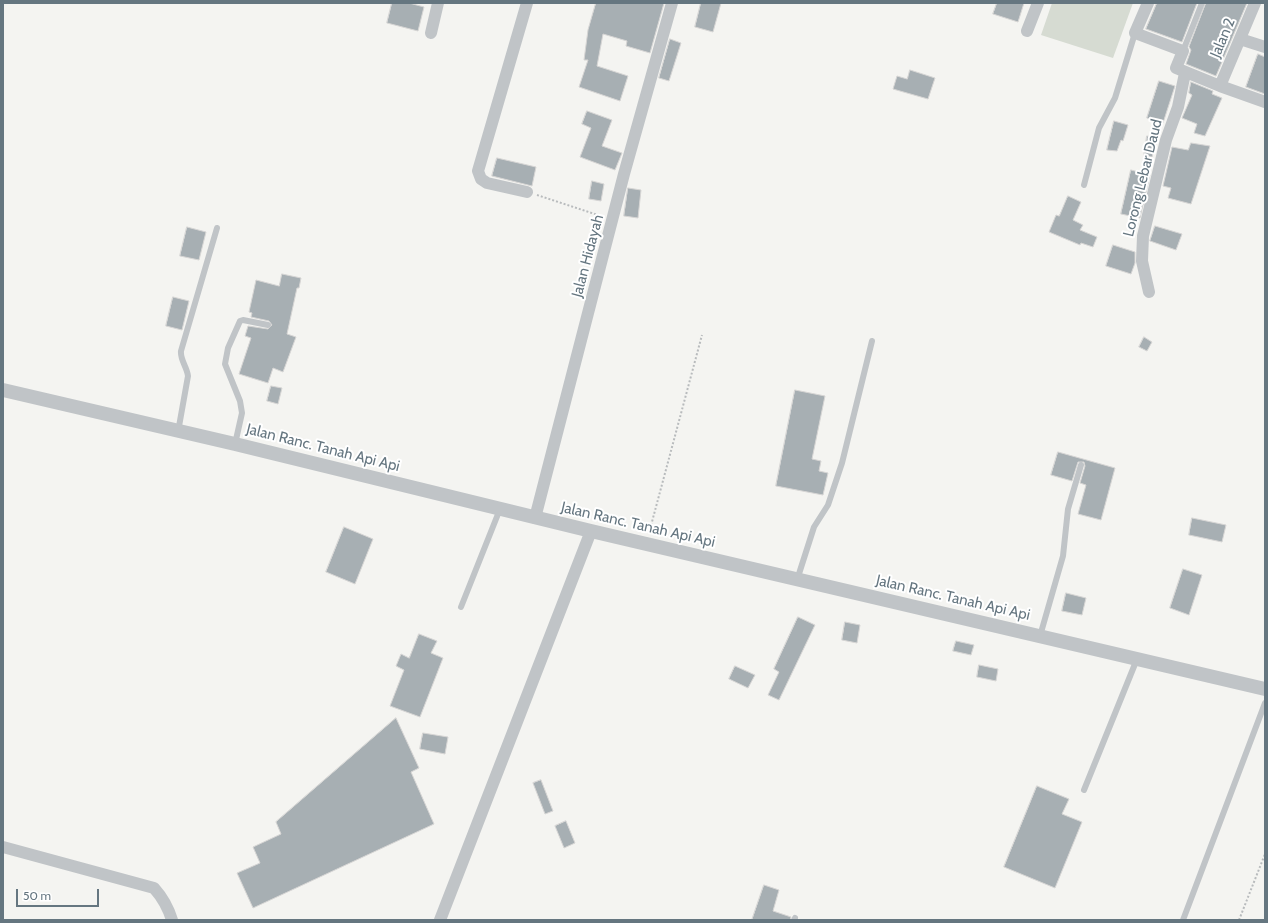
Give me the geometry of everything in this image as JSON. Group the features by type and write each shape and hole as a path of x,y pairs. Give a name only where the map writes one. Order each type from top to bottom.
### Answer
{"street":[{"path":"431,33 438,3"},
{"path":"527,3 478,171 481,179 487,183 527,192"},
{"name":"Jalan Hidayah","path":"535,518 614,219 624,174 672,3"},
{"path":"1027,31 1038,3"},
{"path":"1148,3 1135,33 1182,51 1176,68 1185,73 1265,102"},
{"name":"Jalan 2","path":"1220,86 1256,3"},
{"path":"1240,39 1265,47"},
{"name":"Lorong Lebar Daud","path":"1149,292 1142,260 1143,236 1166,140 1178,107 1185,73"},
{"name":"Jalan Ranc. Tanah Api Api","path":"3,390 234,444 535,518 797,580 1137,659 1264,686"},
{"path":"440,920 591,531"},
{"path":"3,847 154,888 162,896 168,907 172,920"}],"lane":[{"path":"1182,51 1202,3"},
{"path":"1084,185 1099,128 1115,98 1135,33"},
{"path":"178,432 188,376 187,368 180,357 181,351 217,228"},
{"path":"234,444 242,413 240,401 225,364 228,348 240,321 243,320 268,325"},
{"path":"797,580 814,528 828,505 842,463 872,341"},
{"path":"1040,636 1063,556 1068,509 1081,465"},
{"path":"462,607 500,509"},
{"path":"1084,790 1137,659"},
{"path":"1183,920 1265,703"}],"path":[{"path":"527,192 614,219"},
{"path":"646,544 702,335"},
{"path":"1239,920 1265,854"}],"shaded area":[{"path":"1052,3 1133,3 1113,58 1041,35"}],"building":[{"path":"392,3 409,3 424,7 418,31 387,23"},
{"path":"596,3 664,3 650,53 626,46 627,41 603,34 597,66 628,76 620,101 579,87 588,60 584,60 588,30"},
{"path":"701,3 721,3 713,32 695,27"},
{"path":"997,3 1024,3 1018,22 993,14"},
{"path":"1157,3 1197,3 1182,42 1146,29"},
{"path":"1206,3 1247,3 1216,76 1186,64 1191,50 1189,47"},
{"path":"670,39 681,43 669,81 659,78"},
{"path":"1258,54 1265,57 1265,94 1246,87"},
{"path":"910,70 935,78 928,99 893,89 897,76 907,79"},
{"path":"1159,81 1175,86 1163,123 1147,118"},
{"path":"1191,82 1213,91 1212,94 1222,98 1205,136 1194,133 1197,124 1182,118 1192,95 1189,93"},
{"path":"587,111 612,120 602,146 622,153 615,170 580,157 591,128 582,124"},
{"path":"1114,121 1128,125 1123,141 1121,140 1117,151 1107,150"},
{"path":"1147,136 1158,138 1152,157 1144,156"},
{"path":"1191,143 1210,146 1191,204 1168,198 1171,188 1163,186 1172,147 1188,150"},
{"path":"497,158 536,167 532,186 492,176"},
{"path":"1131,170 1150,175 1140,218 1121,214"},
{"path":"592,181 604,184 601,201 589,199"},
{"path":"628,188 641,190 638,218 624,216"},
{"path":"1068,196 1081,202 1073,220 1083,225 1080,230 1097,237 1093,247 1081,243 1080,245 1049,232 1056,215 1059,216"},
{"path":"1155,226 1182,234 1176,250 1150,241"},
{"path":"187,227 206,232 199,260 180,256"},
{"path":"1113,245 1135,252 1135,263 1131,274 1106,266"},
{"path":"282,274 301,278 299,288 297,288 287,334 296,337 283,372 273,368 268,383 239,374 251,338 245,336 248,326 268,329 272,325 269,321 251,317 252,313 249,312 256,280 279,286"},
{"path":"173,297 189,301 182,330 166,326"},
{"path":"1144,337 1152,342 1147,351 1139,347"},
{"path":"271,386 282,388 278,404 267,401"},
{"path":"795,390 825,396 812,459 821,461 819,471 828,473 823,495 776,486"},
{"path":"1058,452 1115,468 1101,520 1078,514 1086,485 1080,483 1085,466 1084,462 1078,462 1072,481 1051,475"},
{"path":"1192,518 1226,525 1222,542 1189,535"},
{"path":"344,527 373,539 355,584 326,572"},
{"path":"1183,569 1202,575 1189,615 1170,608"},
{"path":"1066,593 1086,598 1082,615 1062,611"},
{"path":"798,617 815,625 779,700 768,695 779,672 774,669"},
{"path":"845,622 860,625 857,643 842,640"},
{"path":"419,634 437,641 431,653 443,658 420,717 390,706 404,670 396,666 401,654 409,658"},
{"path":"956,641 974,645 971,655 953,651"},
{"path":"979,665 998,669 996,681 977,677"},
{"path":"735,666 755,675 748,688 729,679"},
{"path":"396,718 419,768 411,772 434,824 253,908 237,873 260,863 253,847 281,834 276,822"},
{"path":"423,733 448,737 445,754 420,749"},
{"path":"541,780 553,811 545,814 533,783"},
{"path":"1037,786 1069,799 1062,814 1082,822 1055,888 1004,867"},
{"path":"566,821 575,843 564,848 555,826"},
{"path":"764,885 779,890 773,911 791,917 790,920 752,920"}]}
